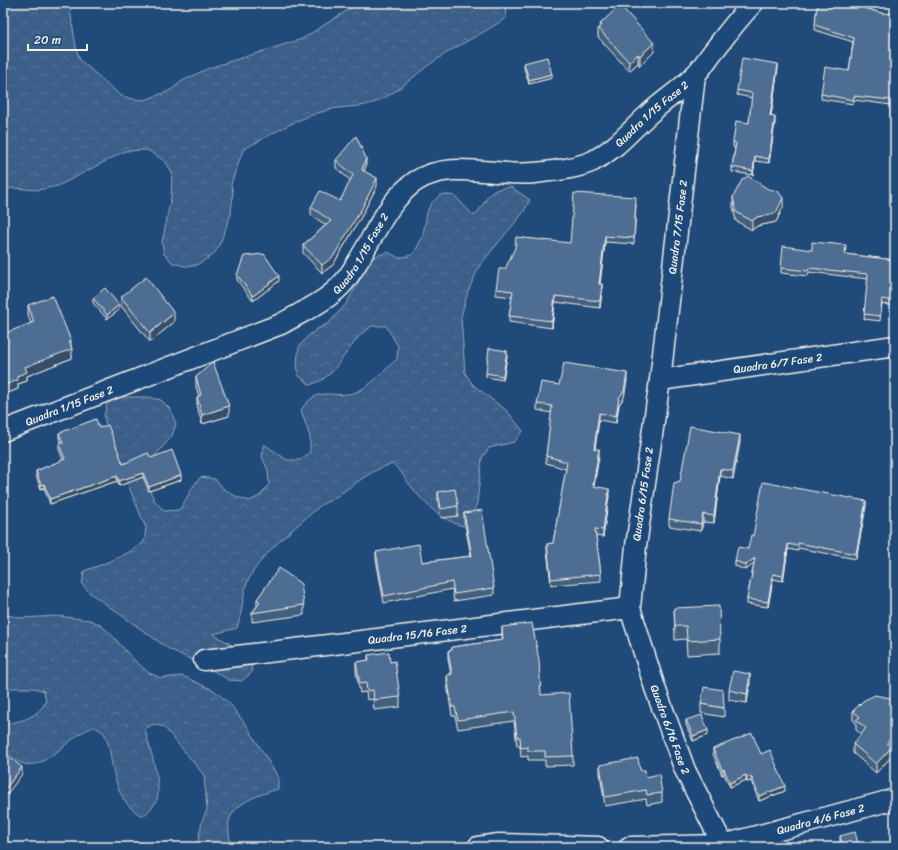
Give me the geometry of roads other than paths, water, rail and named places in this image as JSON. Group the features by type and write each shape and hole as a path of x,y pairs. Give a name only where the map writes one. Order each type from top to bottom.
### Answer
{"street":[{"name":"Quadra 1/15 Fase 2","path":"3,431 281,324 317,303 332,293 343,283 355,268 394,202 407,188 421,179 441,172 462,170 532,174 565,169 592,161 618,145 648,114 696,75 734,24 753,3"},
{"name":"Quadra 7/15 Fase 2","path":"660,380 696,75"},
{"name":"Quadra 6/7 Fase 2","path":"660,380 895,346"},
{"name":"Quadra 6/15 Fase 2","path":"630,608 636,546 660,380"},
{"name":"Quadra 15/16 Fase 2","path":"204,660 630,608"},
{"name":"Quadra 6/16 Fase 2","path":"630,608 655,688 685,770 723,846"},
{"name":"Quadra 4/6 Fase 2","path":"629,847 723,846 895,799"},
{"path":"478,847 499,844 598,847"}]}
